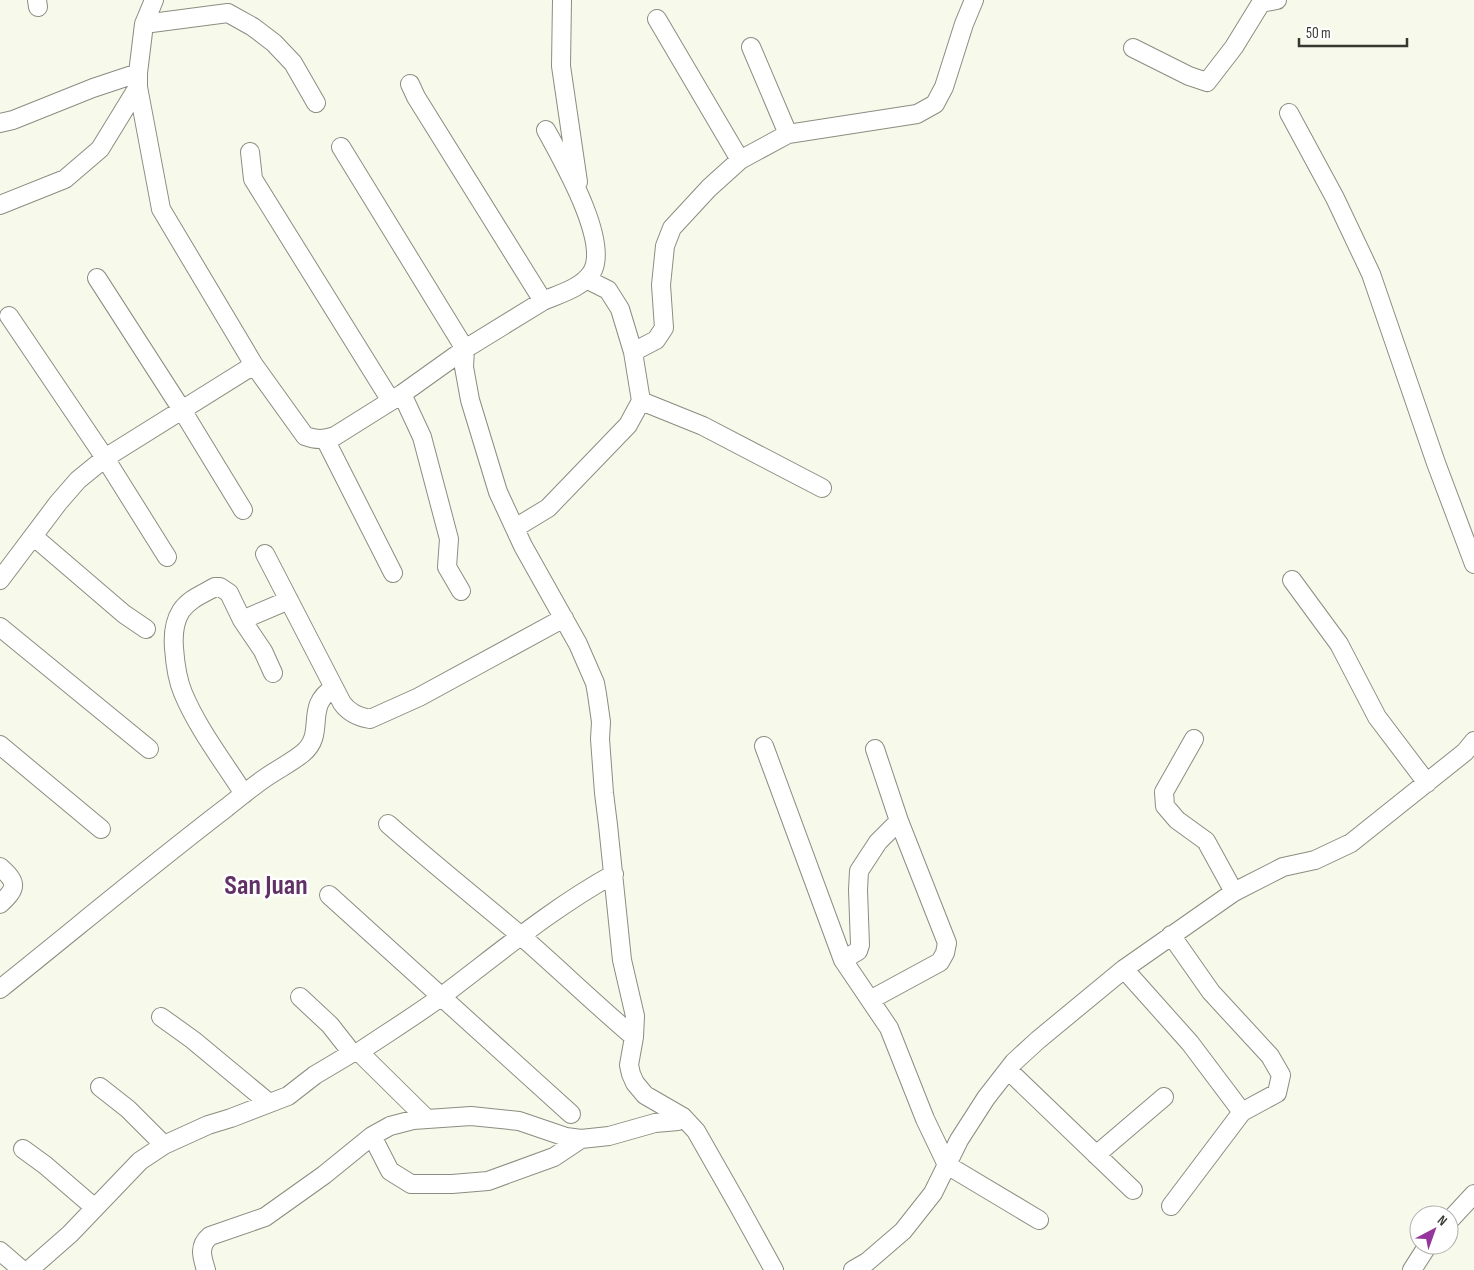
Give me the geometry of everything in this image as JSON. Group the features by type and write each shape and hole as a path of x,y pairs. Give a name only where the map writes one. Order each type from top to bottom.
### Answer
{"street":[{"path":"154,0 144,24 138,80 161,209 254,365 305,436 315,440 335,436 397,398 465,348 544,302 576,287 593,270 596,248 590,223 580,195 546,130"},
{"path":"562,0 561,66 580,195"},
{"path":"633,352 656,340 664,328 661,285 665,246 672,228 709,188 740,160 788,134 917,114 935,104 944,87 964,24 974,0"},
{"path":"1133,48 1189,76 1207,82 1234,47 1262,3 1277,0"},
{"path":"144,24 228,13 254,27 274,42 293,63 316,103"},
{"path":"657,19 740,160"},
{"path":"751,48 788,134"},
{"path":"0,123 13,120 93,88 138,80"},
{"path":"0,205 65,178 100,149 138,80"},
{"path":"410,84 416,97 544,302"},
{"path":"1289,112 1335,198 1371,274 1436,462 1474,564"},
{"path":"341,147 465,348 464,367 470,400 498,492 523,546 578,644 595,683 601,722 604,793 622,960 634,1016 634,1037 630,1065 635,1083 645,1096 683,1117 696,1131 774,1270"},
{"path":"250,152 253,179 422,436 449,540 448,567 461,591"},
{"path":"97,278 182,410 243,510"},
{"path":"515,528 548,508 628,425 641,401 633,352 620,309 608,290 586,279"},
{"path":"9,316 105,458 167,557"},
{"path":"0,580 58,503 78,480 105,458 254,365"},
{"path":"641,401 703,426 822,488"},
{"path":"324,439 394,573"},
{"path":"33,536 124,614 146,628"},
{"path":"265,554 345,708 356,716 370,719 418,697 564,618"},
{"path":"1292,580 1338,644 1377,717 1427,783"},
{"path":"244,794 199,724 182,692 174,642 174,626 181,611 192,600 215,587 220,587 229,593 242,620 263,651 273,673"},
{"path":"242,620 289,600"},
{"path":"0,627 149,749"},
{"path":"0,989 244,794 310,747 315,733 317,707 324,695 334,688"},
{"path":"1194,739 1164,792 1165,806 1177,820 1206,841 1234,892"},
{"path":"853,1270 867,1262 903,1231 933,1193 965,1132 986,1098 1014,1062 1038,1040 1124,969 1234,892 1283,867 1314,860 1351,843 1427,783 1464,752 1474,741"},
{"path":"0,745 101,829"},
{"path":"764,746 843,960 889,1028 925,1119 947,1165 1039,1220"},
{"path":"870,1000 940,962 946,952 947,943 898,821 875,749"},
{"path":"843,960 858,951 860,946 859,871 878,842 898,821"},
{"path":"388,824 520,936 634,1037"},
{"path":"0,867 12,878 14,886 11,894 0,904"},
{"path":"29,1270 70,1234 140,1162 164,1145 185,1134 288,1096 315,1075 356,1053 441,997 520,936 585,890 614,874"},
{"path":"329,895 571,1114"},
{"path":"1171,935 1210,992 1270,1056 1282,1075 1277,1094 1242,1112 1171,1206"},
{"path":"1124,969 1190,1043 1242,1112"},
{"path":"300,996 356,1053 426,1118"},
{"path":"161,1017 193,1040 269,1104"},
{"path":"1008,1070 1133,1190"},
{"path":"100,1087 128,1110 164,1145"},
{"path":"1096,1155 1164,1097"},
{"path":"206,1270 202,1249 210,1236 265,1217 324,1175 372,1136 400,1122 426,1118 471,1116 503,1119 519,1121 566,1137 580,1139 609,1136 654,1123 678,1121 683,1117"},
{"path":"372,1136 390,1171 411,1184 452,1184 488,1181 554,1157 580,1139"},
{"path":"23,1149 95,1208"},
{"path":"1459,1210 1474,1194"},
{"path":"0,1251 22,1270"},
{"path":"1412,1270 1422,1255"}],"district":[{"name":"San Juan","path":"266,885"}]}
